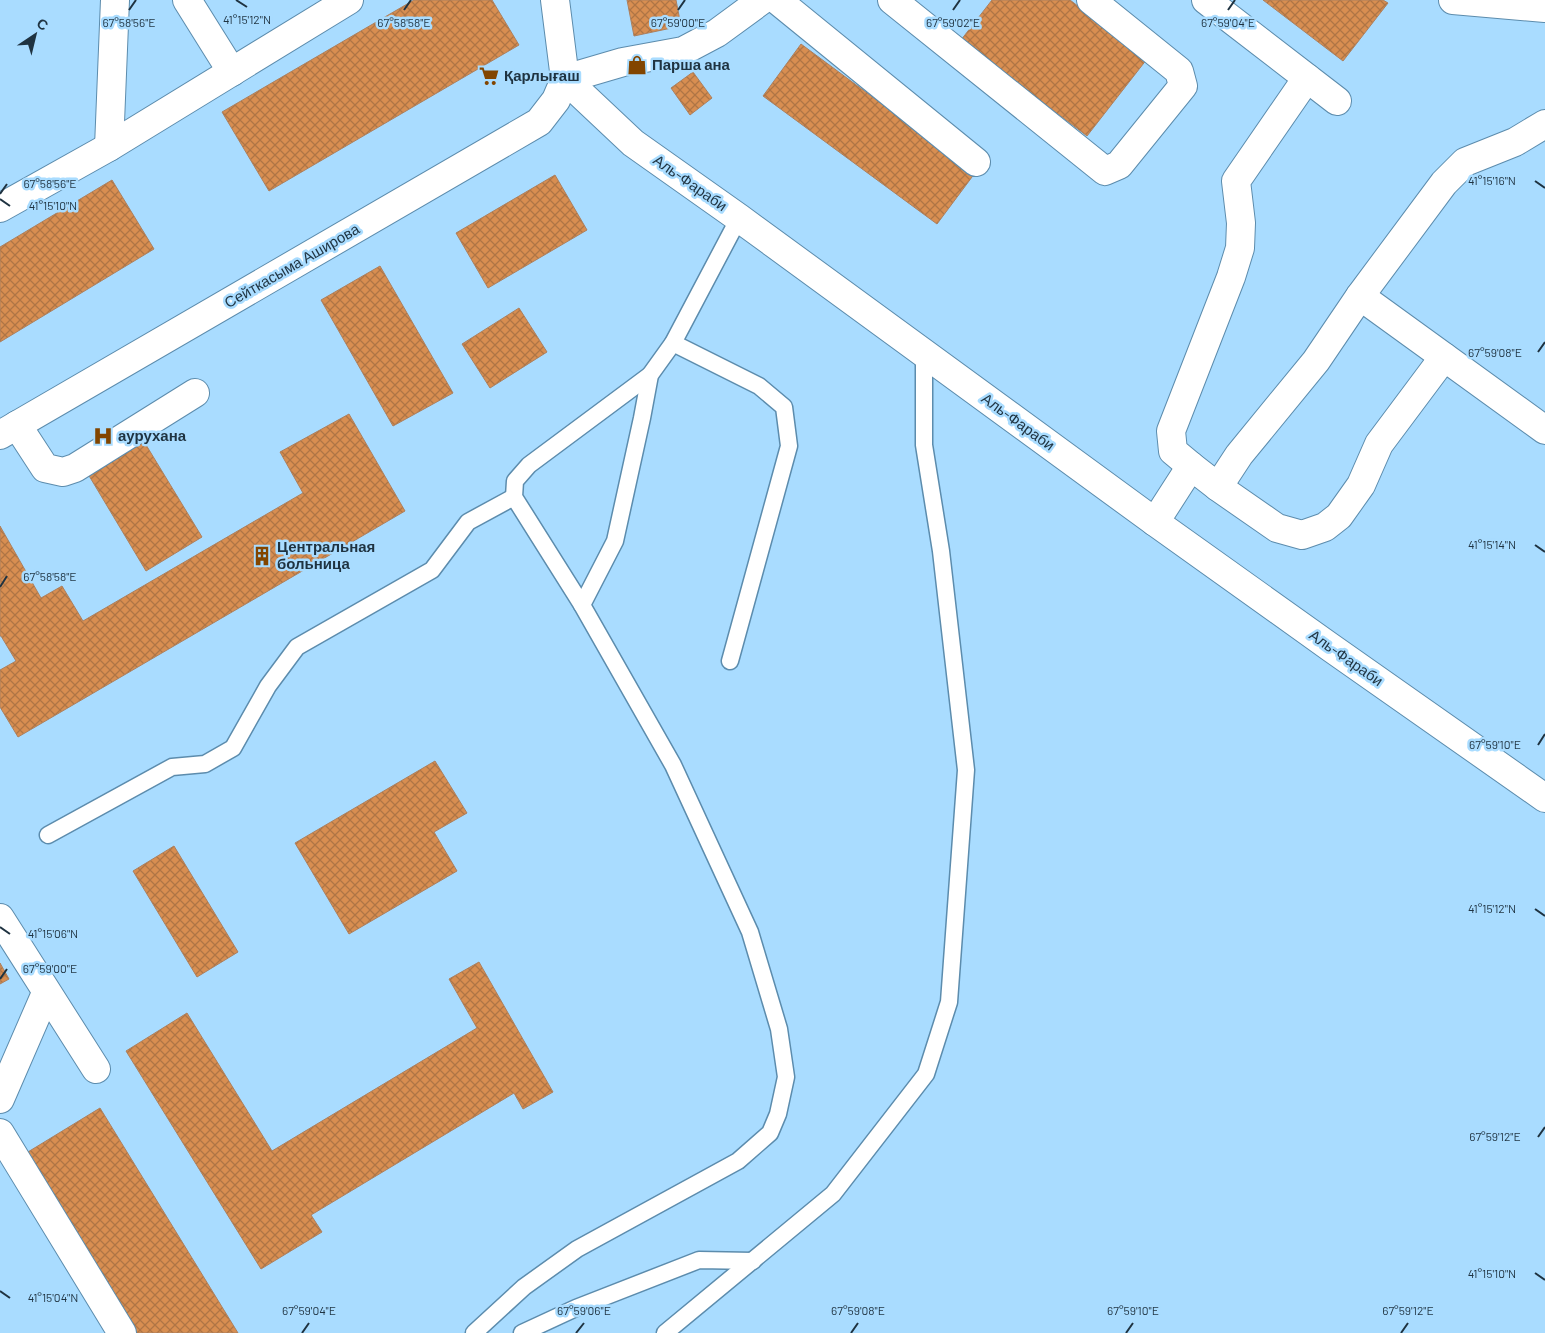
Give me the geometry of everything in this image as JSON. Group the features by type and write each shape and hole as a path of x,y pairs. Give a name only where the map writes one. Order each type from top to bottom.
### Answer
{"street":[{"path":"109,147 115,0"},
{"path":"187,0 232,72"},
{"path":"0,208 109,147 349,0"},
{"path":"555,0 565,79 623,62 683,51 717,34 762,0"},
{"path":"777,0 976,162"},
{"path":"892,0 1105,171 1119,165 1183,86 1179,71 1091,0"},
{"path":"1206,0 1337,101"},
{"path":"1453,0 1545,8"},
{"path":"1308,78 1236,181 1241,223 1240,248 1231,277 1170,432 1172,450 1218,487 1276,528 1302,535 1325,527 1339,516 1361,484 1379,444 1444,357"},
{"name":"Аль-Фараби","path":"565,79 634,143 1155,522 1545,798"},
{"name":"Сейткасыма Аширова","path":"8,430 539,122 556,100 565,79"},
{"path":"1218,487 1239,455 1316,361 1360,296 1444,183 1465,162 1515,142 1545,124"},
{"path":"1360,296 1545,430"},
{"path":"8,430 45,468 63,472 75,468 195,393"},
{"path":"1155,522 1191,466"},
{"path":"0,918 96,1069"},
{"path":"0,1099 46,993"},
{"path":"0,1133 122,1333"}],"lane":[{"path":"474,1333 524,1287 577,1249 738,1161 770,1133 778,1114 786,1077 779,1029 750,932 673,765 582,605 514,497 515,481 529,465 650,375 673,343 739,218"},
{"path":"673,343 759,386 784,407 789,446 730,661"},
{"path":"665,1333 833,1194 926,1074 949,1002 966,770 942,551 924,445 924,353"},
{"path":"582,605 615,541 650,375"},
{"path":"48,835 172,767 204,764 233,748 268,686 297,647 432,570 468,522 514,497"},
{"path":"522,1333 576,1308 698,1260 753,1261"}],"building":[{"path":"414,0 492,0 519,45 269,191 222,112"},
{"path":"627,0 676,0 681,26 634,36"},
{"path":"992,0 1070,0 1147,59 1087,136 961,40"},
{"path":"1263,0 1383,0 1388,3 1343,61"},
{"path":"801,44 975,173 937,224 763,96"},
{"path":"693,72 712,98 690,115 671,88"},
{"path":"555,175 587,230 488,288 456,233"},
{"path":"112,180 154,249 0,342 0,247"},
{"path":"380,266 453,393 393,426 321,300"},
{"path":"519,308 547,352 490,388 462,344"},
{"name":"Центральная больница","path":"349,414 405,511 18,737 0,707 0,670 16,661 0,636 0,526 41,598 62,586 83,621 303,493 280,452"},
{"path":"140,435 202,537 146,571 85,469"},
{"path":"435,761 467,813 434,832 457,871 349,934 295,843"},
{"path":"174,846 238,952 197,977 133,871"},
{"path":"479,962 553,1092 523,1109 514,1093 311,1215 322,1232 261,1269 126,1051 187,1013 272,1151 477,1028 449,979"},
{"path":"0,963 9,979 0,984"},
{"path":"100,1108 238,1333 132,1333 23,1155"}],"place":[{"name":"Парша ана","path":"637,65"},
{"name":"Қарлығаш","path":"489,76"},
{"name":"аурухана","path":"103,436"},
{"name":"Центральная больница","path":"262,556"}]}
